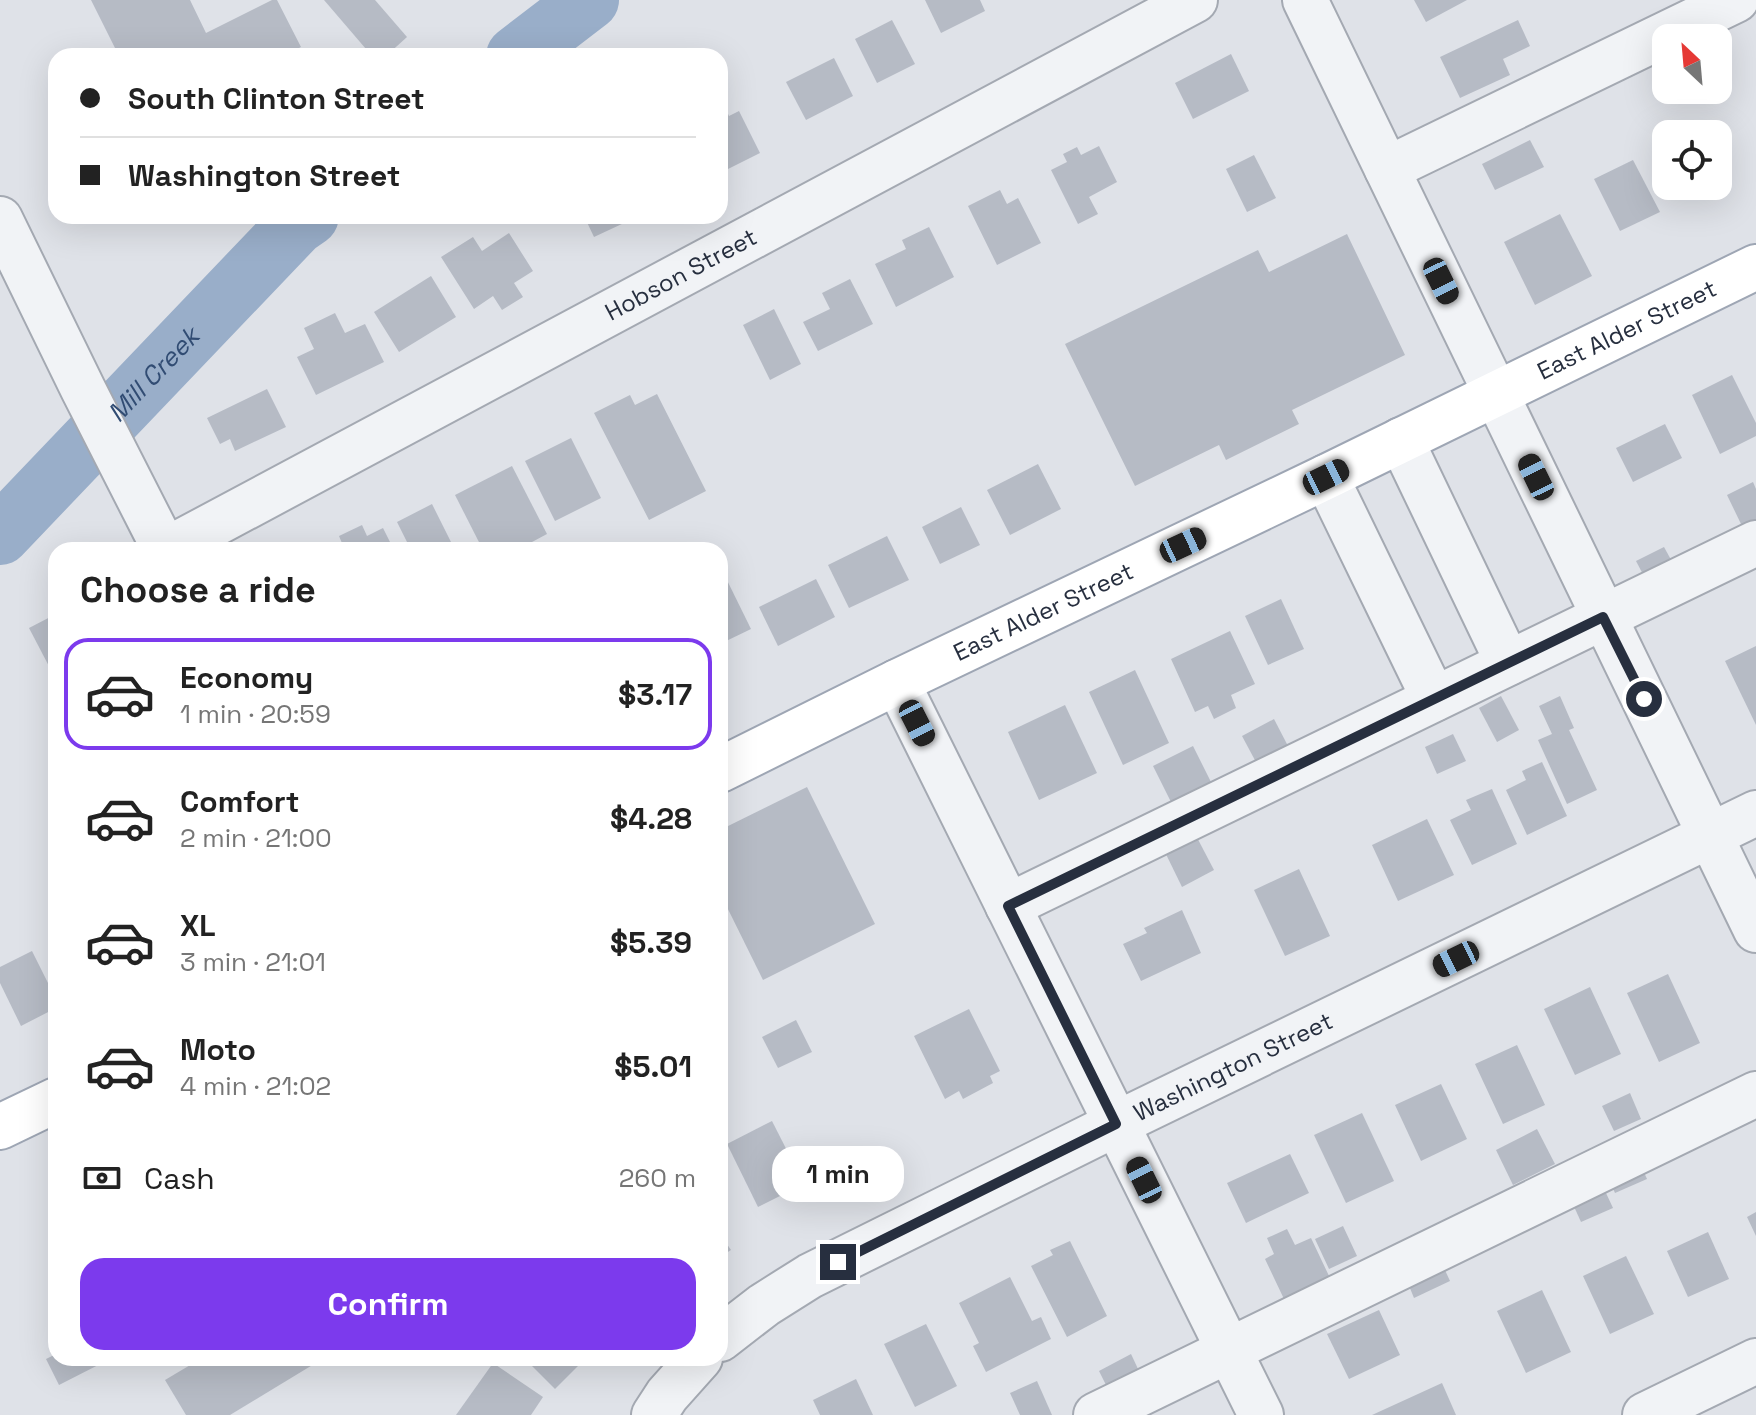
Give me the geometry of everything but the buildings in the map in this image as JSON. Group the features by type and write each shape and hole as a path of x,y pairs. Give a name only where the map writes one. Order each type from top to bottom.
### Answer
{"main road":[{"name":"East Alder Street","path":"728,766 1756,267"},
{"path":"0,1127 48,1104"}],"street":[{"name":"Hobson Street","path":"181,542 1195,0"},
{"path":"1305,0 1756,930"},
{"path":"1387,169 1736,0"},
{"path":"0,219 162,542"},
{"path":"1401,440 1508,663"},
{"path":"1326,477 1434,699"},
{"path":"1008,906 1756,543"},
{"path":"897,682 1261,1415"},
{"name":"Washington Street","path":"728,1333 810,1276 1756,813"},
{"path":"1096,1415 1756,1094"},
{"path":"1645,1415 1700,1403 1756,1361"},
{"path":"654,1415 693,1366"}],"waterway":[{"name":"Mill Creek","path":"526,48 589,0"},
{"name":"Mill Creek","path":"0,535 297,224"}],"route":[{"path":"838,1262 1116,1124 1008,906 1603,617 1644,699"}]}
